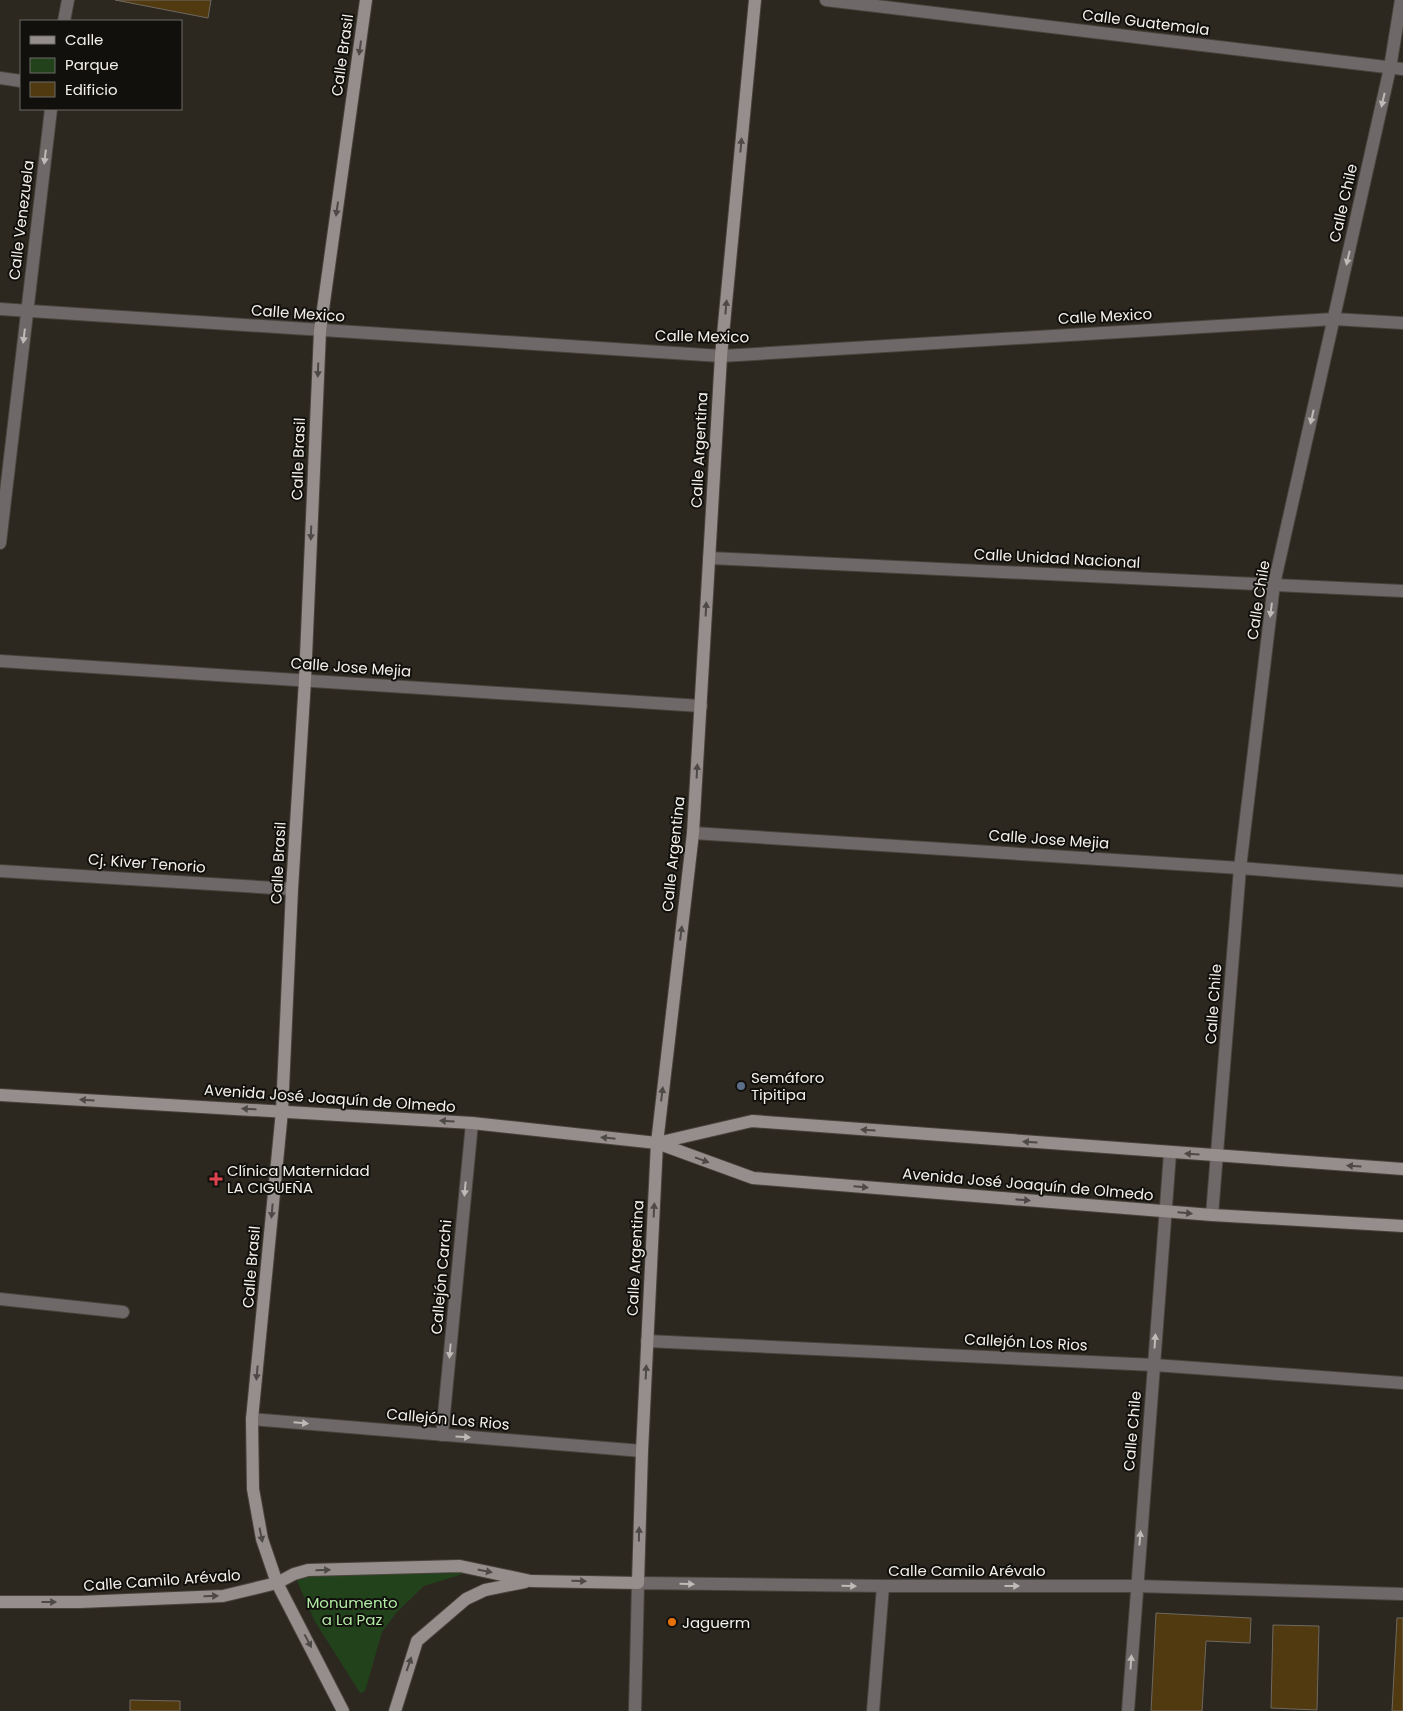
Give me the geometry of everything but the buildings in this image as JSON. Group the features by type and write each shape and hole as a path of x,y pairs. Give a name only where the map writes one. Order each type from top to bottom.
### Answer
{"main road":[{"name":"Calle Brasil","path":"343,1711 277,1583 262,1539 253,1488 252,1419 282,1111 292,889 306,680 320,331 366,0"},
{"name":"Calle Argentina","path":"638,1583 642,1450 657,1143 693,833 722,356 755,0"},
{"name":"Avenida José Joaquín de Olmedo","path":"0,1095 472,1123 657,1143 753,1178 1212,1215 1403,1226"},
{"name":"Avenida José Joaquín de Olmedo","path":"657,1143 752,1121 1403,1170"},
{"name":"Calle Camilo Arévalo","path":"0,1602 80,1602 224,1596 277,1583 294,1574 308,1570 460,1566 531,1581 638,1583"},
{"name":"Calle Camilo Arévalo","path":"395,1711 417,1641 466,1599 485,1590 531,1581"}],"street":[{"path":"64,20 68,0"},
{"name":"Calle Guatemala","path":"826,0 1396,69"},
{"name":"Calle Chile","path":"1212,1215 1240,868 1274,584 1334,319 1396,69 1401,0"},
{"path":"0,78 20,81"},
{"name":"Calle Venezuela","path":"0,543 51,110"},
{"name":"Calle Mexico","path":"0,309 722,356 1334,319 1403,323"},
{"name":"Calle Unidad Nacional","path":"709,558 1403,590"},
{"name":"Calle Jose Mejia","path":"0,661 701,706"},
{"name":"Calle Jose Mejia","path":"693,833 1240,868 1403,881"},
{"name":"Cj. Kiver Tenorio","path":"0,870 292,889"},
{"name":"Callejón Carchi","path":"442,1435 472,1123"},
{"name":"Calle Chile","path":"1128,1711 1170,1153"},
{"path":"0,1299 123,1312"},
{"name":"Callejón Los Rios","path":"647,1341 1154,1365 1403,1383"},
{"name":"Callejón Los Rios","path":"252,1419 642,1450"},
{"name":"Calle Camilo Arévalo","path":"638,1583 883,1586 1136,1586 1403,1594"},
{"name":"Calle Argentina","path":"636,1711 638,1583"},
{"path":"873,1711 883,1586"}],"green space":[{"name":"Monumento a La Paz","path":"466,1573 424,1586 396,1613 382,1632 366,1688 364,1692 360,1693 314,1620 295,1576"}],"place":[{"name":"Semáforo Tipitipa","path":"741,1086"},
{"name":"Clínica Maternidad LA CIGUEÑA","path":"216,1179"},
{"name":"Jaguerm","path":"672,1622"}]}
